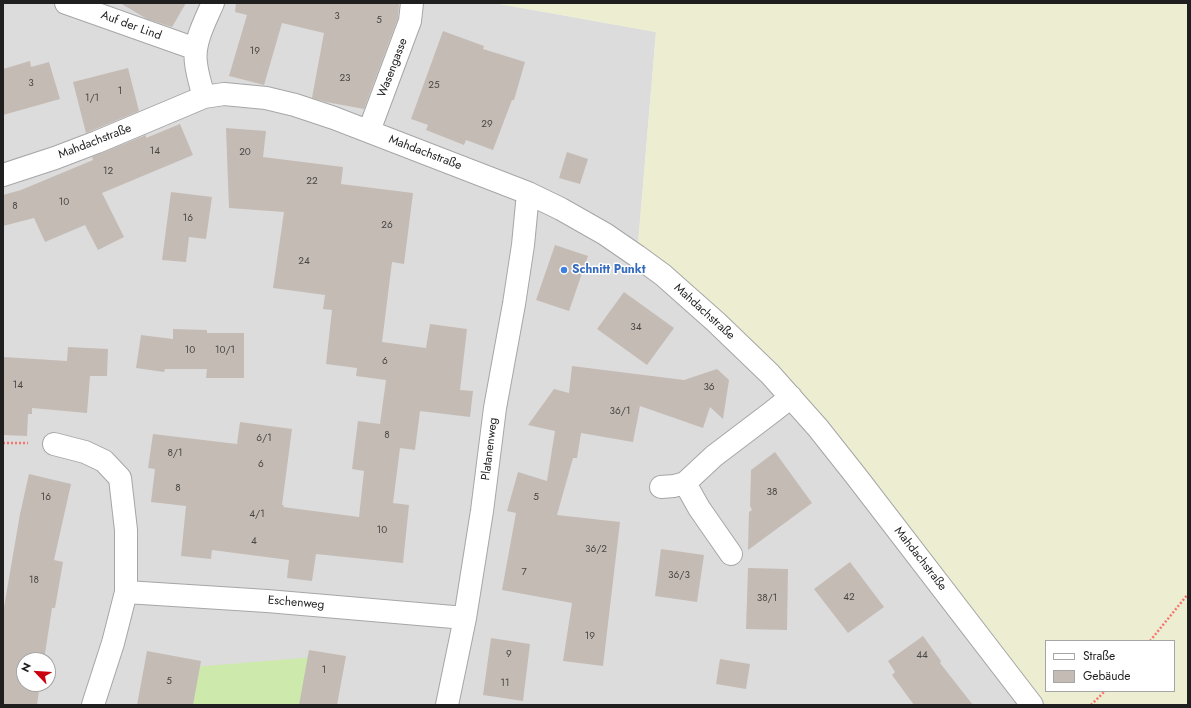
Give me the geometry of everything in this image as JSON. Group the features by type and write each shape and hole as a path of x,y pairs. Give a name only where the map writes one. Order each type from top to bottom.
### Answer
{"street":[{"name":"Auf der Lind","path":"66,3 196,49"},
{"path":"204,97 196,64 196,49 205,20 213,3"},
{"name":"Wasengasse","path":"370,131 410,21 412,3"},
{"name":"Mahdachstraße","path":"3,175 55,158 204,97 224,94 266,98 295,105 370,131 528,193 561,209 605,234 658,271 691,299 770,374 818,428 856,476 1032,705"},
{"name":"Platanenweg","path":"447,705 465,618 482,511 495,408 523,245 528,193"},
{"path":"661,487 685,483 714,456 791,397"},
{"path":"54,444 85,452 104,461 120,478 126,530 126,592 113,643 93,705"},
{"path":"685,483 691,495 731,554"},
{"name":"Eschenweg","path":"126,592 275,601 465,618"}],"path":[{"path":"1151,640 1188,594"},
{"path":"1091,705 1103,692"}],"shaded area":[{"path":"3,3 494,3 656,32 637,256 743,347 1032,705 3,705"}],"green space":[{"path":"494,3 1188,3 1188,705 1032,705 856,476 637,256 656,32"},
{"path":"327,656 319,705 155,705 168,669"}],"building":[{"path":"120,3 186,3 172,27 147,19"},
{"path":"236,3 399,3 398,18 364,109 312,98 324,33 282,23 264,85 229,76 247,15 235,12"},
{"path":"443,31 484,46 483,49 525,62 514,100 512,100 493,150 466,140 464,145 426,130 428,125 411,119"},
{"path":"30,61 31,67 49,62 60,99 3,115 3,69"},
{"path":"128,68 139,111 86,133 73,82"},
{"path":"180,124 193,155 102,193 124,237 98,250 85,225 45,242 34,218 3,226 3,195 21,190 93,160 92,157 146,135 146,138"},
{"path":"226,128 266,131 263,157 343,167 341,184 413,193 404,264 392,262 382,342 426,348 430,324 467,329 460,390 473,391 470,417 420,411 415,450 400,448 393,503 409,505 403,563 316,554 312,581 287,578 289,560 212,550 211,559 181,556 186,506 151,502 155,469 148,468 153,434 237,444 240,422 292,429 282,505 284,505 283,507 359,517 364,471 352,469 358,421 380,424 386,380 356,376 357,368 326,364 332,310 323,309 325,295 273,288 284,212 229,208"},
{"path":"567,152 588,159 580,184 559,178"},
{"path":"171,192 212,197 206,239 189,237 186,262 162,260"},
{"path":"555,245 588,256 569,311 536,300"},
{"path":"624,292 674,328 647,365 597,329"},
{"path":"173,329 207,330 207,333 244,333 244,378 206,378 207,369 165,369 164,372 136,368 141,335 173,339"},
{"path":"68,347 108,349 107,376 90,376 87,413 32,408 32,414 28,414 27,436 3,435 3,357 67,361"},
{"path":"572,366 684,380 717,369 729,380 723,419 710,407 703,428 640,406 633,442 581,433 577,458 573,458 557,515 620,522 603,666 563,661 572,603 502,590 516,513 507,511 518,472 547,481 555,431 528,425 554,389 569,393"},
{"path":"775,452 812,503 748,550 749,512 752,510 750,506 751,470"},
{"path":"29,474 71,484 54,560 63,562 55,608 52,608 45,652 16,652 16,692 39,692 37,705 3,705 3,613 20,514"},
{"path":"661,549 704,555 697,602 655,596"},
{"path":"850,562 884,607 848,633 814,589"},
{"path":"748,568 788,569 787,630 746,629"},
{"path":"923,636 941,661 940,663 973,705 914,705 892,675 895,672 888,661"},
{"path":"491,638 530,644 523,701 483,695"},
{"path":"309,650 346,656 337,705 299,705"},
{"path":"147,651 201,661 193,705 137,705"},
{"path":"720,659 750,664 746,689 716,684"}],"place":[{"name":"Schnitt Punkt","path":"564,270"}]}
